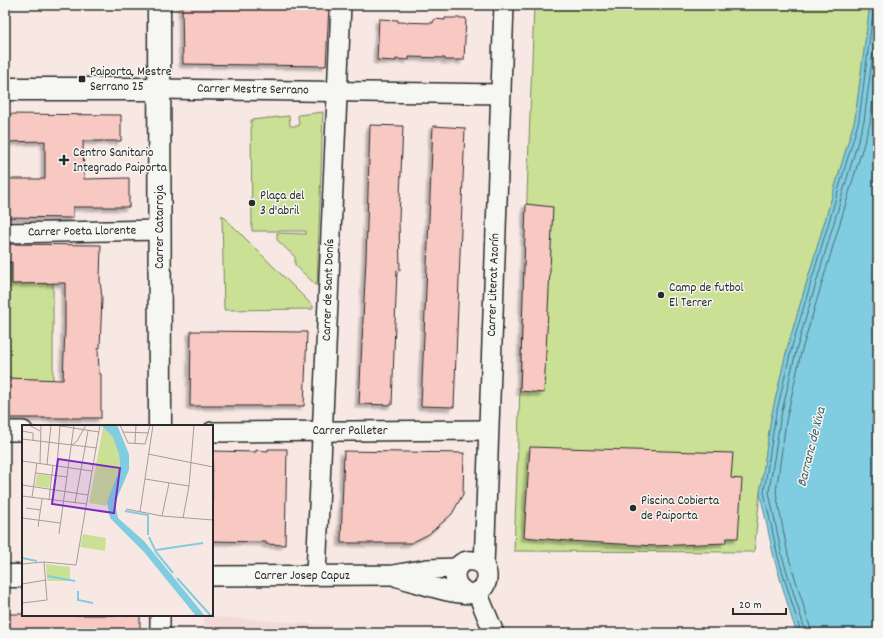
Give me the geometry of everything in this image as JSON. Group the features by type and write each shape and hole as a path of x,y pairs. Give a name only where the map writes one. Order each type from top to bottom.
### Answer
{"street":[{"name":"Carrer Catarroja","path":"159,5 160,425"},
{"name":"Carrer de Sant Donís","path":"316,575 341,5"},
{"name":"Carrer Literat Azorín","path":"484,566 504,5"},
{"name":"Carrer Mestre Serrano","path":"5,89 160,89 501,94"},
{"name":"Carrer Poeta Llorente","path":"5,233 160,230"},
{"name":"Carrer Palleter","path":"213,432 488,430"},
{"path":"5,431 22,431"},
{"path":"474,561 484,566 488,575 488,581 482,590 472,592 458,587 455,578 457,568 464,562 474,561"},
{"name":"Carrer Josep Capuz","path":"213,576 393,575 427,569 457,568"},
{"name":"Carrer Josep Capuz","path":"393,575 452,592 472,592"},
{"path":"5,576 22,576"},
{"path":"472,592 494,633"},
{"path":"160,616 160,633"}],"shaded area":[{"path":"204,616 433,633 204,633"}],"green space":[{"path":"534,5 870,5 855,119 787,349 771,418 760,493 754,552 514,551"},
{"path":"323,112 317,286 295,265 295,257 277,240 277,233 306,234 306,231 252,231 251,120 289,116 290,126 299,126 298,115"},
{"path":"222,215 313,306 313,309 224,310"},
{"path":"53,245 53,380 5,378 5,262 11,262 12,284 44,283"}],"water":[{"name":"Barranc de Xiva","path":"870,5 878,5 878,633 797,633 774,558 760,493 771,418 787,349 855,119"}],"building":[{"path":"182,5 270,7 270,5 329,5 326,66 183,64"},
{"path":"445,18 466,18 464,60 409,57 409,60 377,60 379,19 398,20 398,22 433,23 434,19 445,20"},
{"name":"Centro Sanitario Integrado Paiporta","path":"5,114 121,115 121,141 83,141 84,179 129,178 129,207 73,207 73,218 5,217 5,179 45,179 45,141 5,142"},
{"path":"370,125 403,126 399,219 400,271 397,270 392,405 359,404 366,259"},
{"path":"433,126 465,128 454,407 421,406"},
{"path":"526,204 553,207 544,393 520,391"},
{"path":"5,244 101,245 100,280 102,298 100,348 98,348 99,373 101,374 101,418 5,418 5,378 63,380 65,283 12,284 12,262 5,262"},
{"path":"191,331 307,332 304,406 190,406"},
{"name":"Piscina Cobierta de Paiporta","path":"530,447 733,453 731,478 742,479 738,538 727,538 725,543 655,546 524,537"},
{"path":"268,449 287,449 285,545 266,544 266,542 213,541 213,451 268,451"},
{"path":"344,451 464,453 463,494 452,514 429,534 411,543 341,543"},
{"path":"5,614 22,614 22,616 140,616 140,633 5,633"}],"place":[{"name":"Paiporta, Mestre Serrano 25","path":"82,79"},
{"name":"Centro Sanitario Integrado Paiporta","path":"64,160"},
{"name":"Plaça del 3 d'abril","path":"252,203"},
{"name":"Camp de futbol El Terrer","path":"661,295"},
{"name":"Piscina Cobierta de Paiporta","path":"633,508"}]}
